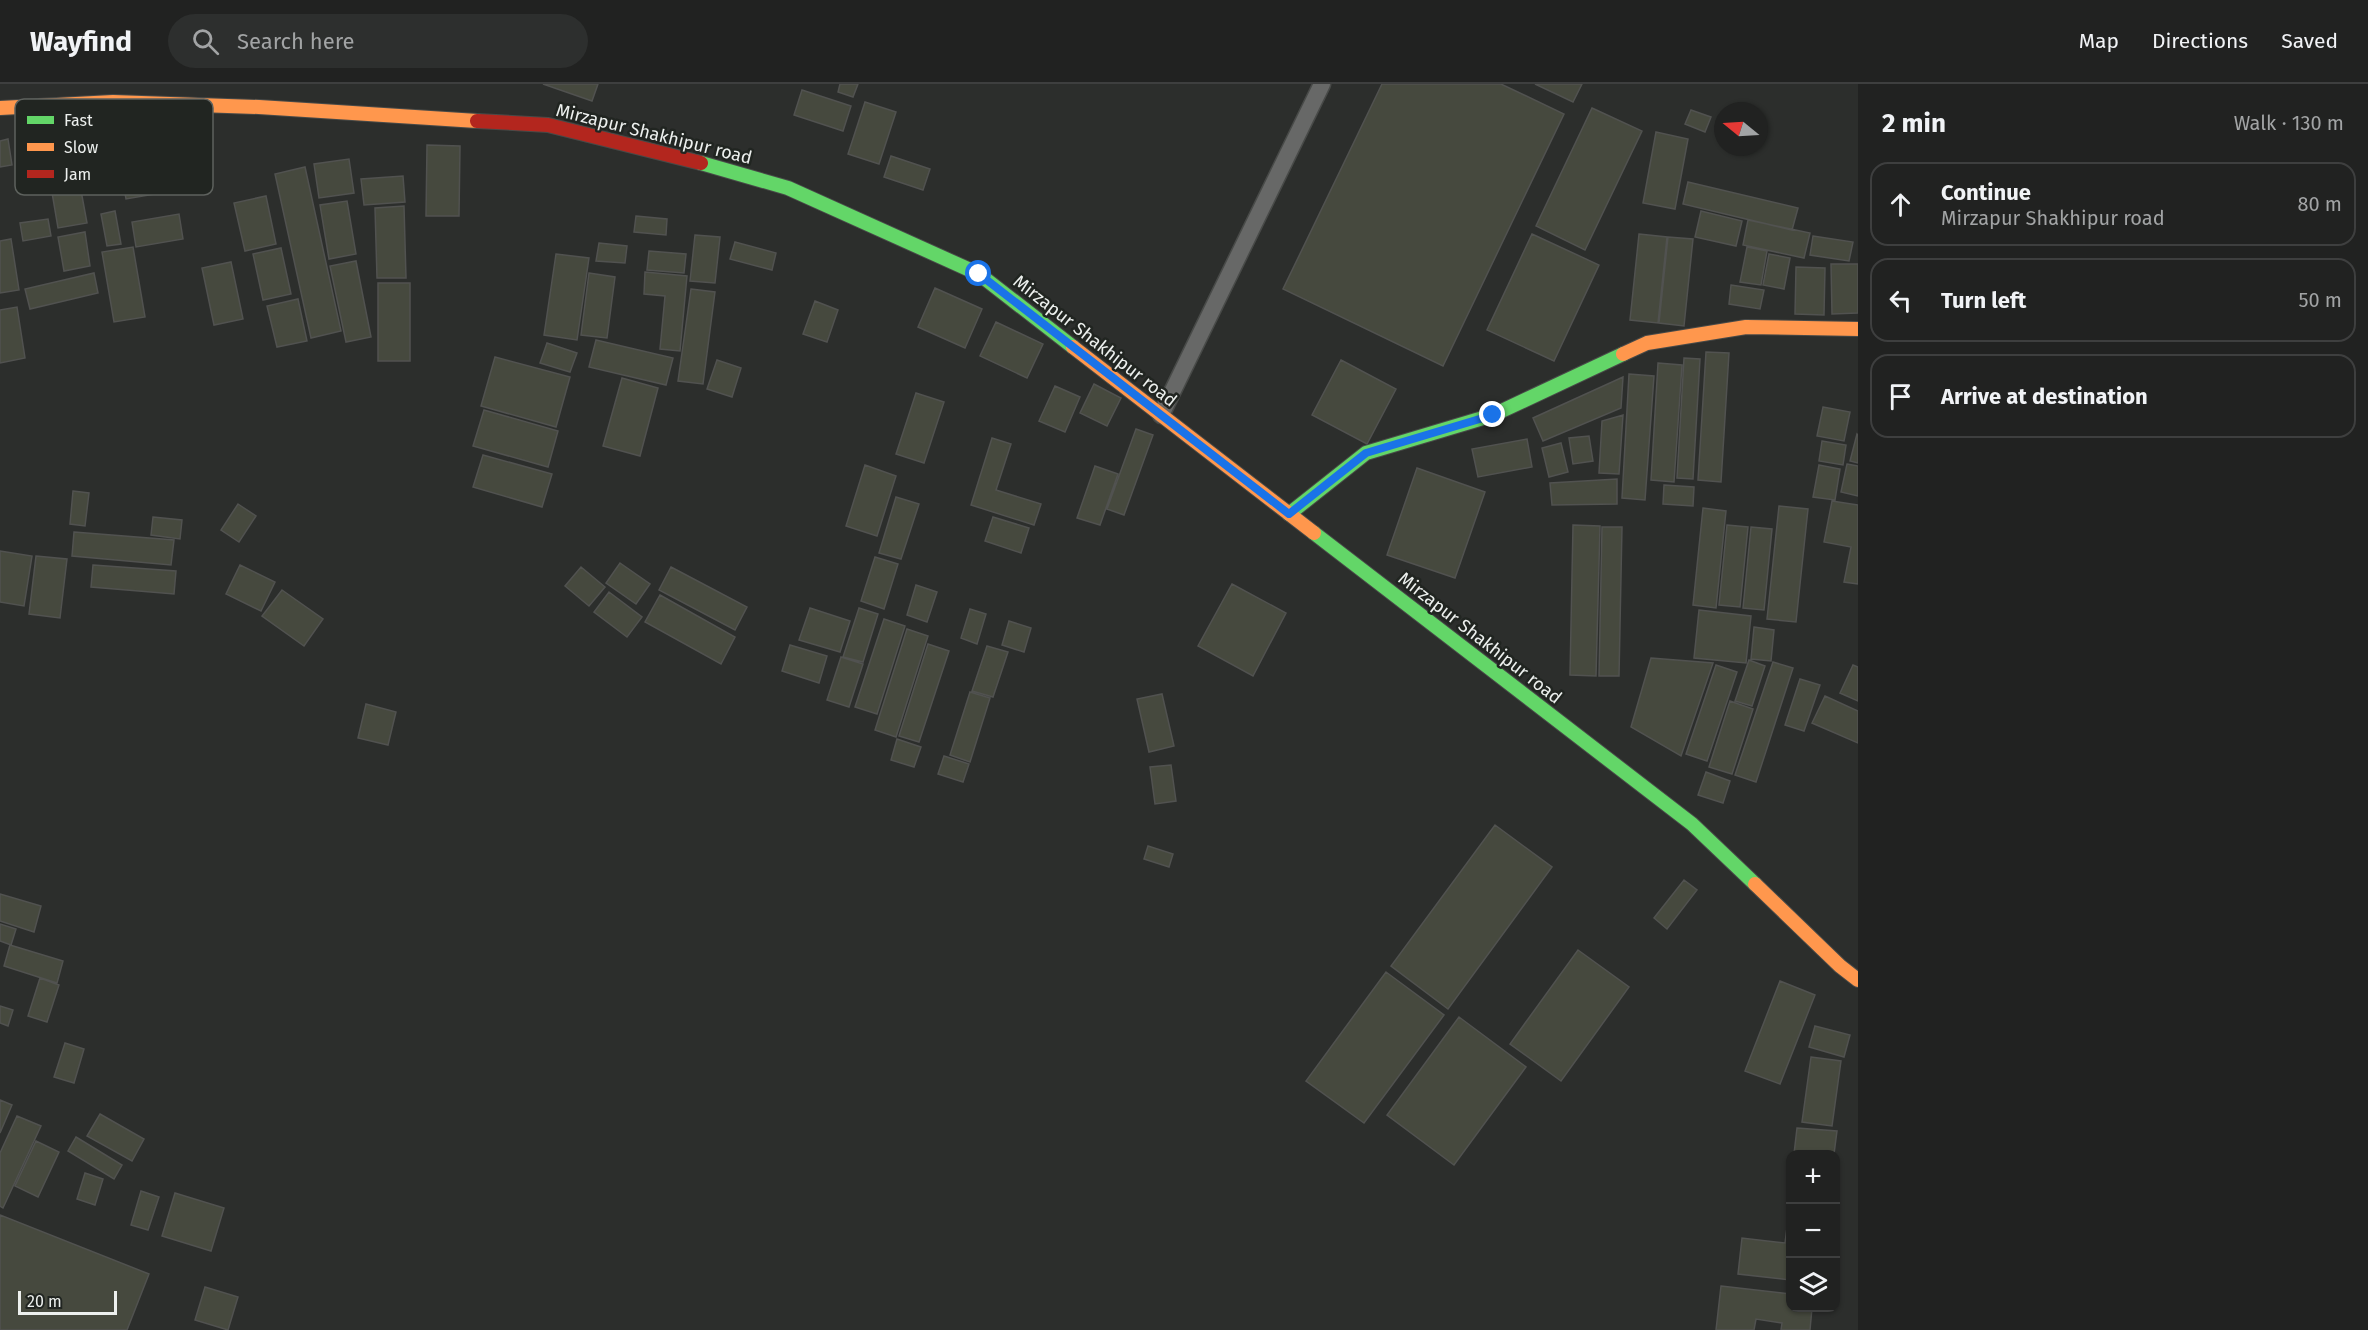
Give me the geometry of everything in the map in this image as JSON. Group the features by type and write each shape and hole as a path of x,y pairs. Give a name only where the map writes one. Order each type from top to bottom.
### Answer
{"main road":[{"name":"Mirzapur Shakhipur road","path":"213,105 548,125 669,154 788,188 979,274 1692,824 1840,966 1858,980"},
{"name":"Mirzapur Shakhipur road","path":"0,108 15,107"},
{"path":"1289,514 1366,453 1493,415 1647,343 1746,327 1858,329"}],"lane":[{"path":"1161,415 1322,84"}],"building":[{"path":"543,84 598,84 592,101"},
{"path":"840,84 858,84 853,97 838,92"},
{"path":"1382,84 1501,84 1564,114 1443,366 1283,289"},
{"path":"1535,84 1582,84 1573,102"},
{"path":"802,90 851,106 843,131 794,115"},
{"path":"865,102 896,112 879,164 848,154"},
{"path":"1592,108 1642,131 1585,250 1536,226"},
{"path":"1691,110 1711,117 1705,132 1685,124"},
{"path":"1656,132 1688,139 1675,209 1643,203"},
{"path":"8,139 12,165 0,167 0,141"},
{"path":"427,145 460,146 459,216 426,216"},
{"path":"891,156 930,169 923,190 884,177"},
{"path":"349,159 354,193 319,198 314,164"},
{"path":"305,167 341,331 311,338 275,174"},
{"path":"403,176 405,202 364,205 361,179"},
{"path":"1688,182 1798,208 1792,230 1683,204"},
{"path":"52,195 82,195 87,223 58,228"},
{"path":"125,195 149,195 126,199"},
{"path":"266,196 276,244 245,251 234,203"},
{"path":"347,201 356,254 329,259 320,205"},
{"path":"404,206 406,278 377,278 375,208"},
{"path":"115,211 121,244 107,246 101,214"},
{"path":"1701,211 1742,221 1736,246 1695,237"},
{"path":"179,214 183,239 136,247 132,222"},
{"path":"636,216 667,219 666,235 634,232"},
{"path":"48,219 51,236 23,241 20,223"},
{"path":"1748,220 1810,233 1804,258 1743,245"},
{"path":"85,232 90,266 64,271 58,237"},
{"path":"1532,234 1599,265 1554,361 1487,330"},
{"path":"1639,234 1667,237 1658,323 1630,320"},
{"path":"695,235 720,237 715,283 690,281"},
{"path":"1813,236 1853,242 1849,261 1810,255"},
{"path":"1668,237 1693,239 1684,326 1659,323"},
{"path":"11,239 19,290 0,293 0,241"},
{"path":"735,242 776,253 772,270 730,259"},
{"path":"599,243 627,246 625,263 596,261"},
{"path":"133,247 145,317 114,322 102,252"},
{"path":"1747,247 1767,251 1761,285 1740,282"},
{"path":"281,248 291,294 263,300 253,254"},
{"path":"649,251 686,254 684,273 647,270"},
{"path":"556,254 589,258 577,340 544,335"},
{"path":"1769,254 1790,258 1784,289 1763,285"},
{"path":"356,261 371,337 346,342 330,266"},
{"path":"231,262 243,319 214,325 202,268"},
{"path":"1831,264 1858,264 1858,313 1832,314"},
{"path":"1796,267 1825,268 1824,315 1795,314"},
{"path":"645,272 687,276 680,351 660,349 665,296 644,294"},
{"path":"94,273 98,293 30,309 25,289"},
{"path":"589,273 615,277 607,338 581,335"},
{"path":"378,283 410,283 410,361 378,361"},
{"path":"1731,285 1764,290 1760,309 1729,304"},
{"path":"935,288 982,309 965,348 918,327"},
{"path":"691,289 715,292 703,384 678,381"},
{"path":"298,299 307,341 277,347 267,306"},
{"path":"815,301 838,310 827,342 803,334"},
{"path":"17,307 25,358 0,363 0,310"},
{"path":"996,322 1043,344 1027,378 980,356"},
{"path":"596,340 673,358 666,385 589,367"},
{"path":"547,343 577,353 570,372 540,363"},
{"path":"1706,352 1729,353 1721,482 1698,480"},
{"path":"495,357 570,377 556,427 481,406"},
{"path":"1684,358 1700,359 1693,479 1677,478"},
{"path":"717,360 741,368 732,397 707,389"},
{"path":"1341,360 1396,389 1367,444 1312,415"},
{"path":"1658,363 1682,365 1674,482 1651,480"},
{"path":"1629,374 1654,376 1645,500 1622,498"},
{"path":"1623,377 1621,408 1543,441 1533,418"},
{"path":"622,378 658,388 640,456 603,446"},
{"path":"1094,384 1121,398 1107,426 1080,413"},
{"path":"1055,386 1080,397 1065,432 1039,421"},
{"path":"916,393 944,402 924,463 896,454"},
{"path":"1823,407 1850,412 1844,441 1817,436"},
{"path":"484,410 558,431 548,467 473,446"},
{"path":"1623,415 1619,474 1599,473 1602,421"},
{"path":"1136,429 1153,435 1124,515 1107,509"},
{"path":"1858,435 1858,463 1850,461"},
{"path":"1589,436 1593,461 1573,464 1569,438"},
{"path":"992,438 1011,444 996,490 1041,504 1034,525 971,505"},
{"path":"1527,439 1532,467 1478,477 1472,449"},
{"path":"1822,441 1846,445 1843,465 1819,461"},
{"path":"1561,443 1568,472 1549,477 1542,448"},
{"path":"483,455 552,474 542,507 473,487"},
{"path":"1847,464 1858,466 1858,496 1841,492"},
{"path":"865,465 896,476 877,536 846,526"},
{"path":"1819,465 1840,469 1835,500 1813,497"},
{"path":"1095,466 1118,474 1100,525 1077,518"},
{"path":"1417,468 1485,492 1455,578 1387,555"},
{"path":"1617,479 1617,504 1552,505 1550,483"},
{"path":"1664,485 1694,487 1693,506 1663,504"},
{"path":"73,491 89,493 85,526 70,524"},
{"path":"896,497 919,504 901,559 879,553"},
{"path":"1832,501 1858,505 1858,584 1844,582 1851,547 1824,542"},
{"path":"238,504 256,516 239,542 221,530"},
{"path":"1779,506 1808,509 1796,622 1767,619"},
{"path":"1703,508 1726,511 1716,608 1693,605"},
{"path":"153,517 182,520 180,539 151,535"},
{"path":"993,517 1029,528 1021,553 985,541"},
{"path":"1573,525 1600,526 1596,676 1570,675"},
{"path":"1727,525 1748,527 1740,607 1719,605"},
{"path":"1602,527 1622,527 1619,676 1599,676"},
{"path":"1751,527 1772,529 1764,610 1743,608"},
{"path":"74,532 174,540 171,565 72,556"},
{"path":"0,551 32,556 24,606 0,602"},
{"path":"36,556 67,559 60,618 29,614"},
{"path":"875,557 898,564 884,609 861,601"},
{"path":"620,563 650,584 636,604 606,583"},
{"path":"93,565 176,571 174,594 91,587"},
{"path":"240,565 275,582 261,611 226,594"},
{"path":"581,567 605,587 589,606 565,586"},
{"path":"671,567 747,607 735,630 659,590"},
{"path":"1232,584 1286,613 1253,676 1198,646"},
{"path":"916,585 937,592 927,622 907,615"},
{"path":"282,590 323,619 304,646 262,616"},
{"path":"609,592 642,617 627,637 594,612"},
{"path":"660,595 735,637 721,664 645,622"},
{"path":"810,608 850,621 840,652 799,640"},
{"path":"859,608 878,614 863,662 843,657"},
{"path":"970,609 986,614 977,644 961,638"},
{"path":"1699,610 1751,616 1746,663 1694,658"},
{"path":"884,619 905,626 877,714 855,707"},
{"path":"1009,621 1031,628 1024,652 1002,645"},
{"path":"1754,627 1774,630 1771,661 1751,659"},
{"path":"907,629 928,636 896,737 875,730"},
{"path":"928,644 949,651 919,742 899,736"},
{"path":"790,645 827,656 819,683 782,671"},
{"path":"987,646 1008,652 993,697 972,691"},
{"path":"841,657 863,664 849,707 827,700"},
{"path":"1651,658 1713,663 1681,756 1631,727"},
{"path":"1749,660 1765,666 1752,706 1735,701"},
{"path":"1773,662 1793,668 1756,782 1735,775"},
{"path":"1716,665 1737,672 1707,761 1686,754"},
{"path":"1853,665 1858,667 1858,701 1840,693"},
{"path":"1800,679 1820,685 1804,731 1785,725"},
{"path":"970,692 990,698 970,762 950,755"},
{"path":"1162,694 1174,746 1149,752 1137,699"},
{"path":"1825,696 1858,711 1858,743 1812,723"},
{"path":"1730,701 1753,709 1732,774 1709,767"},
{"path":"366,704 396,712 388,745 358,738"},
{"path":"897,739 921,747 914,767 891,760"},
{"path":"944,756 969,764 963,782 938,774"},
{"path":"1171,765 1176,801 1155,804 1150,767"},
{"path":"1706,772 1730,781 1723,803 1698,795"},
{"path":"1495,825 1552,867 1448,1009 1391,966"},
{"path":"1148,846 1173,854 1169,867 1144,859"},
{"path":"1684,880 1697,890 1667,929 1654,918"},
{"path":"0,894 41,906 34,932 0,921"},
{"path":"0,924 16,929 11,945 0,941"},
{"path":"10,945 63,961 57,983 4,966"},
{"path":"1578,950 1629,987 1561,1081 1510,1044"},
{"path":"1386,972 1444,1015 1364,1123 1306,1081"},
{"path":"40,978 59,985 47,1022 28,1016"},
{"path":"1780,981 1815,995 1780,1084 1745,1071"},
{"path":"0,1006 13,1010 8,1026 0,1023"},
{"path":"1459,1017 1526,1067 1454,1165 1387,1115"},
{"path":"1815,1026 1850,1035 1844,1057 1809,1047"},
{"path":"65,1043 84,1049 74,1083 54,1077"},
{"path":"1811,1057 1841,1061 1832,1126 1802,1122"},
{"path":"0,1100 12,1105 0,1133"},
{"path":"100,1114 144,1139 132,1161 87,1136"},
{"path":"17,1116 41,1126 3,1208 0,1206 0,1153"},
{"path":"1797,1128 1837,1131 1835,1150 1794,1150"},
{"path":"76,1137 122,1165 114,1179 68,1151"},
{"path":"36,1141 59,1152 38,1197 15,1186"},
{"path":"85,1173 103,1179 95,1205 77,1199"},
{"path":"141,1191 159,1197 148,1230 131,1225"},
{"path":"175,1193 224,1208 211,1251 162,1236"},
{"path":"0,1215 149,1274 127,1330 0,1330"},
{"path":"1786,1235 1786,1280 1738,1274 1742,1238 1785,1243"},
{"path":"1721,1286 1786,1294 1786,1312 1812,1312 1810,1330 1781,1330 1782,1323 1756,1319 1754,1330 1716,1330"},
{"path":"205,1287 238,1297 228,1330 195,1320"}],"traffic: fast":[{"path":"701,163 788,188 979,274 1073,347"},
{"path":"1289,514 1366,453 1493,415 1623,354"},
{"path":"1314,533 1692,824 1755,884"}],"traffic: slow":[{"path":"213,105 477,121"},
{"path":"0,108 15,107"},
{"path":"1623,354 1647,343 1746,327 1858,329"},
{"path":"1073,347 1314,533"},
{"path":"1755,884 1840,966 1858,980"}],"traffic: jam":[{"path":"477,121 548,125 701,163"}],"route":[{"path":"979,274 1289,514 1366,453 1493,415"}]}
